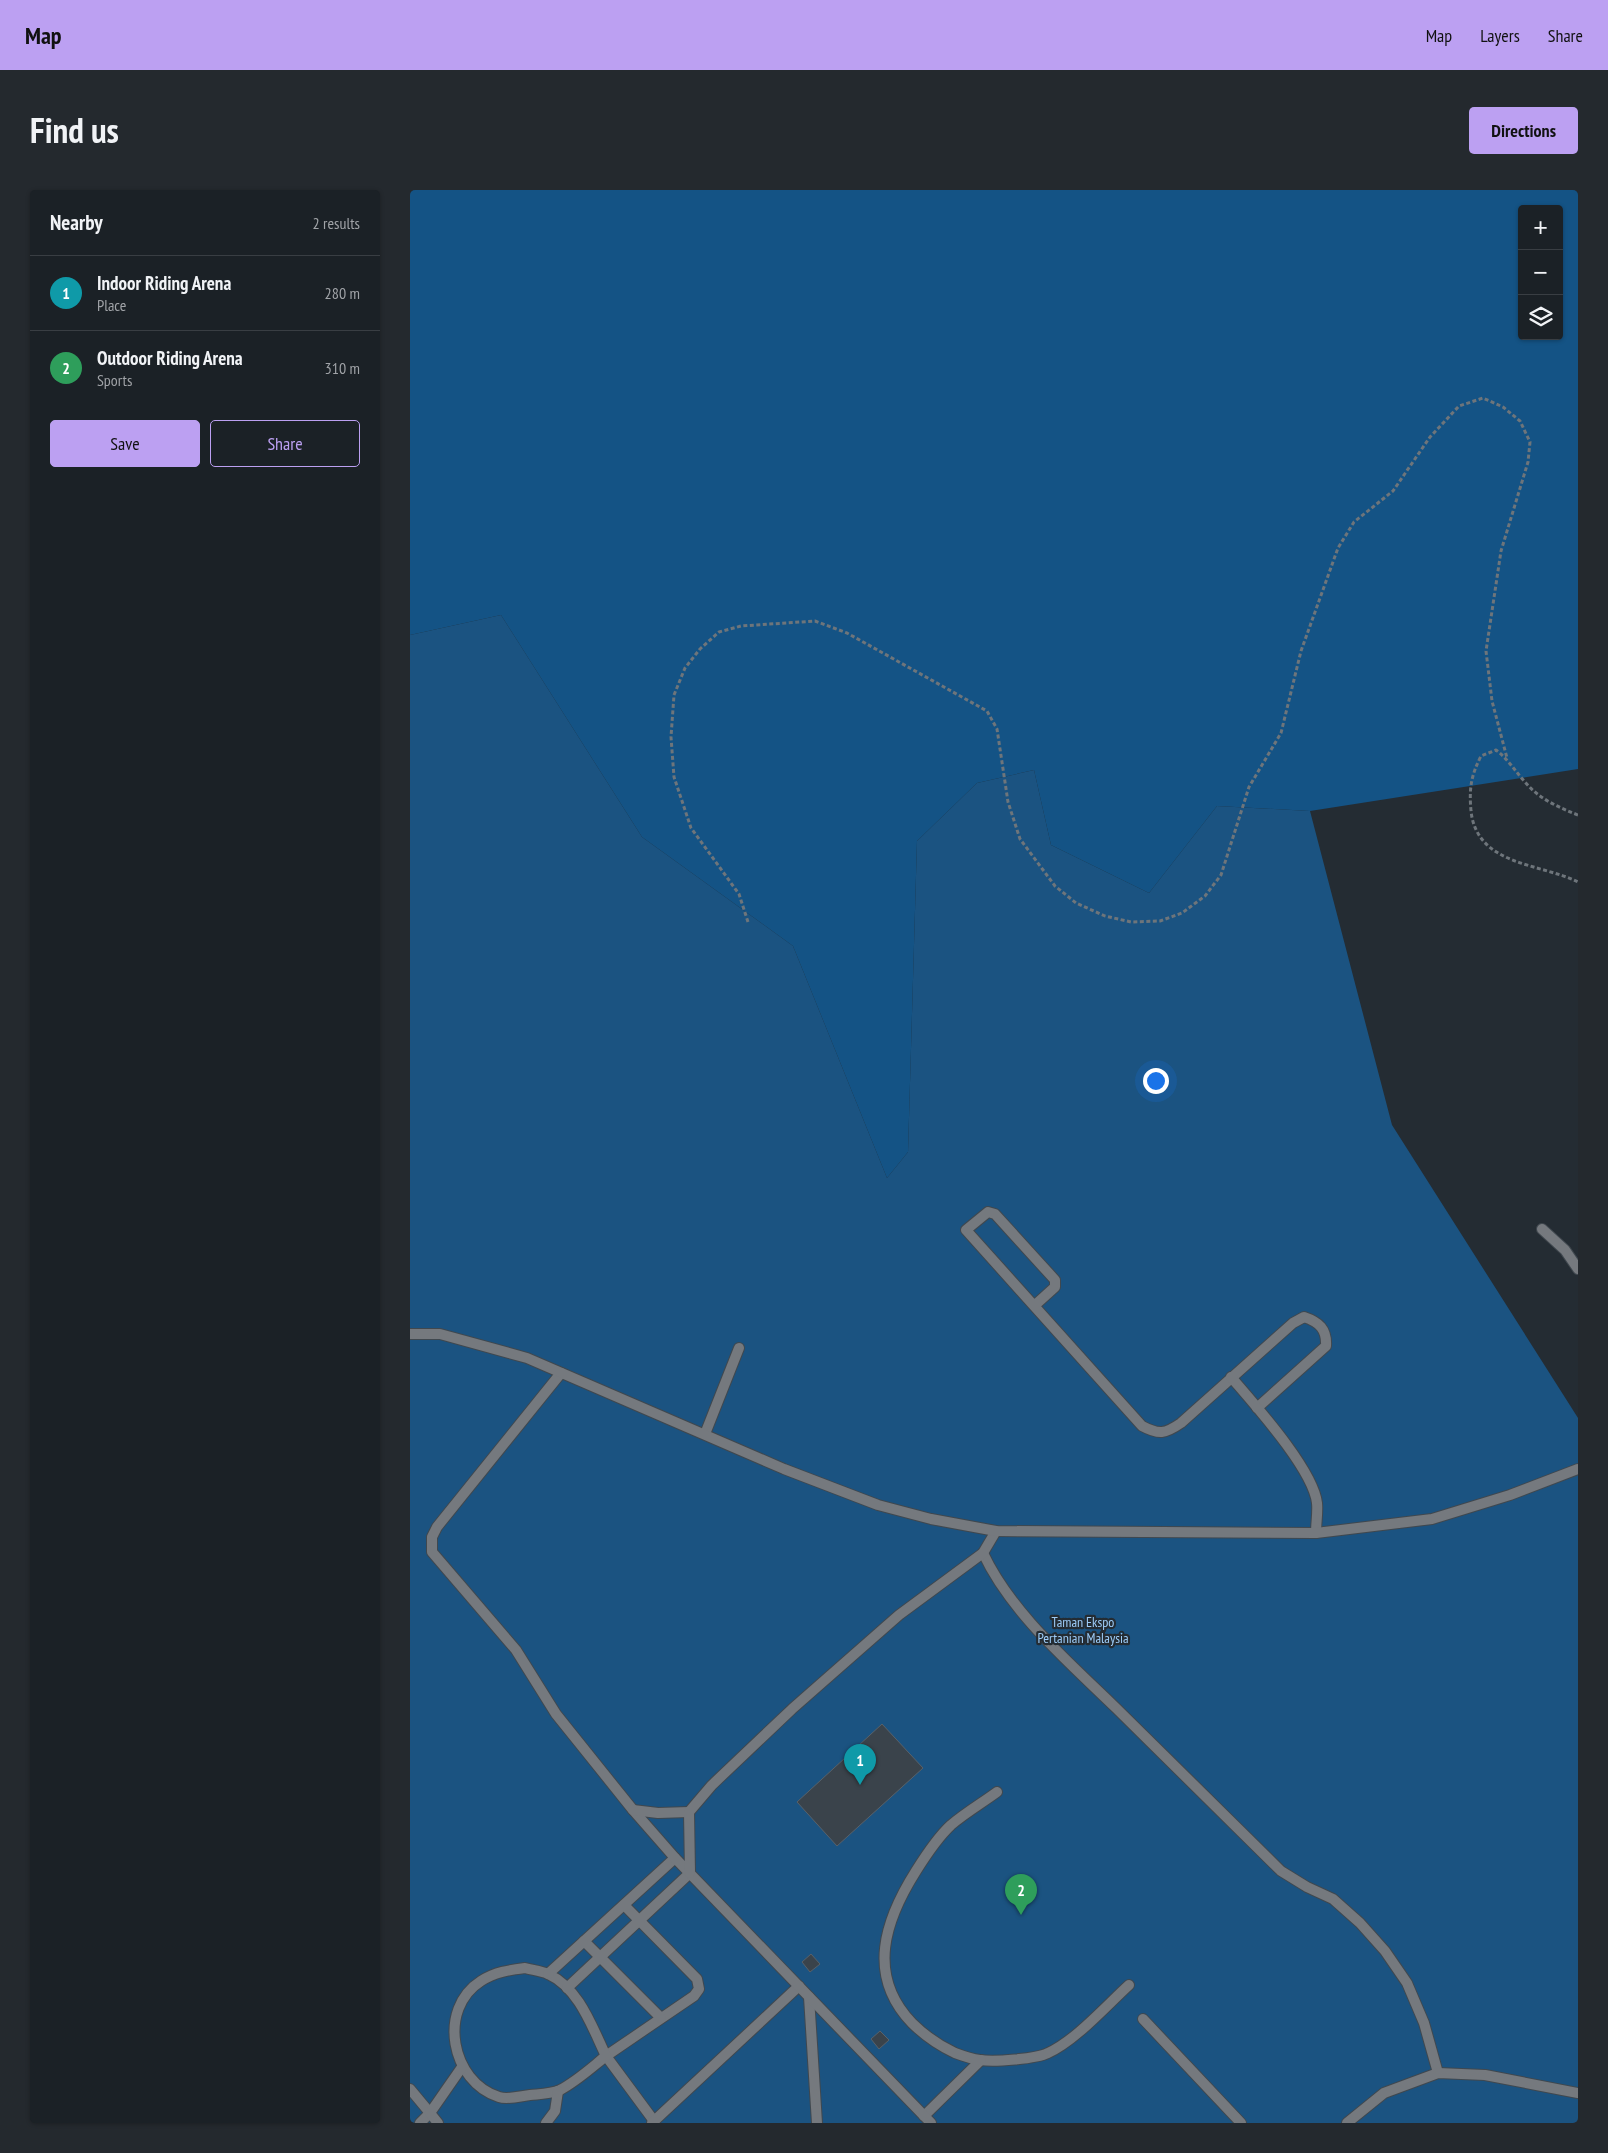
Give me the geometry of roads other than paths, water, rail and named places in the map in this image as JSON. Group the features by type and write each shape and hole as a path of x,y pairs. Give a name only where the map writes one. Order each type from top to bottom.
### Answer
{"street":[{"path":"1034,1306 1055,1286 1055,1280 992,1212 966,1230 1034,1306 1142,1426 1156,1433 1170,1430 1293,1323 1304,1317 1322,1326 1327,1336 1326,1346 1257,1408"},
{"path":"1542,1229 1565,1250 1578,1269"},
{"path":"410,1334 440,1334 527,1358 784,1469 878,1505 932,1519 996,1531 1316,1533 1432,1519 1510,1495 1578,1469"},
{"path":"705,1434 739,1348"},
{"path":"561,1373 437,1527 432,1537 432,1552 516,1650 556,1714 633,1810 690,1873 927,2119 981,2060"},
{"path":"1231,1377 1308,1474 1317,1502 1316,1533"},
{"path":"567,1988 690,1873 689,1812 712,1784 798,1703 899,1615 983,1553 996,1531"},
{"path":"983,1553 993,1573 1011,1599 1070,1663 1281,1871 1307,1887 1333,1899 1385,1951 1407,1983 1424,2023 1438,2072"},
{"path":"997,1792 950,1826 927,1854 898,1903 889,1926 885,1946 884,1970 893,1998 901,2011 921,2032 938,2046 963,2056 981,2060 1023,2058 1047,2054 1067,2042 1129,1985"},
{"path":"633,1810 658,1813 689,1812"},
{"path":"548,1974 676,1858"},
{"path":"624,1905 637,1921 697,1979 699,1989 694,1996 606,2056 576,2081 558,2091 501,2098 482,2089 462,2067 454,2044 455,2020 464,1999 480,1981 501,1971 525,1968 548,1974 567,1988 582,2006 606,2056 653,2122 798,1986"},
{"path":"584,1941 660,2018"},
{"path":"810,1997 816,2123"},
{"path":"1144,2019 1241,2123"},
{"path":"420,2123 430,2113 462,2067"},
{"path":"1347,2123 1384,2093 1438,2072 1485,2075 1578,2094"},
{"path":"410,2089 438,2123"},
{"path":"546,2123 555,2111 558,2091"}],"place":[{"name":"Indoor Riding Arena","path":"860,1785"},
{"name":"Outdoor Riding Arena","path":"1021,1915"}],"park label":[{"name":"Taman Ekspo Pertanian Malaysia","path":"1083,1630"}]}
